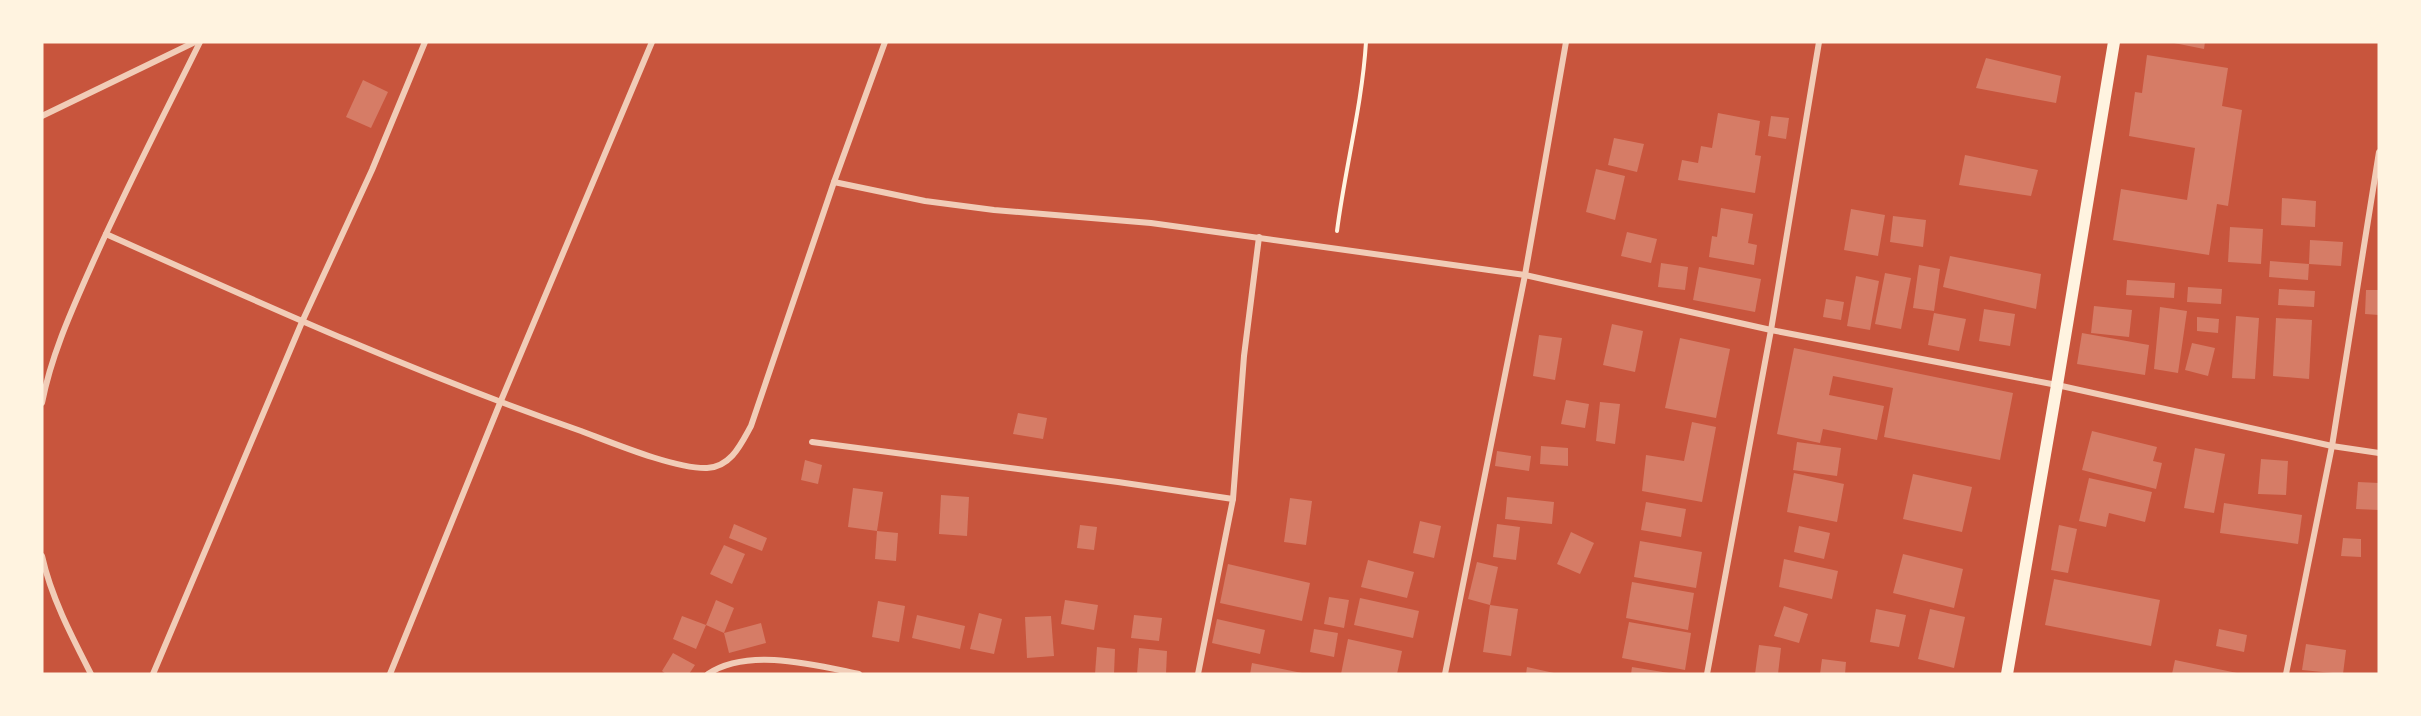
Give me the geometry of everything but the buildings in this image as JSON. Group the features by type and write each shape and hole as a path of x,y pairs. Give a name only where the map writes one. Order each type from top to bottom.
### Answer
{"main road":[{"path":"2007,674 2114,42"}],"street":[{"path":"42,116 195,42"},
{"path":"42,403 45,384 69,316 106,234 200,42"},
{"path":"153,674 302,322 372,170 425,42"},
{"path":"390,674 500,403 652,42"},
{"path":"106,234 302,322 500,403 646,454 683,465 708,468 724,463 738,450 751,426 834,182 885,42"},
{"path":"1445,674 1524,275 1566,42"},
{"path":"1707,674 1772,330 1819,42"},
{"path":"2286,674 2332,446 2379,152"},
{"path":"834,182 926,201 1150,223 1524,275 1772,330 2057,385 2332,446 2379,453"},
{"path":"1198,674 1233,499 1244,356 1259,237"},
{"path":"812,442 1233,499"},
{"path":"42,556 50,583 91,674"},
{"path":"710,672 739,663 778,660 859,674"}],"path":[{"path":"1334,250 1344,181 1361,96 1366,42"}]}
